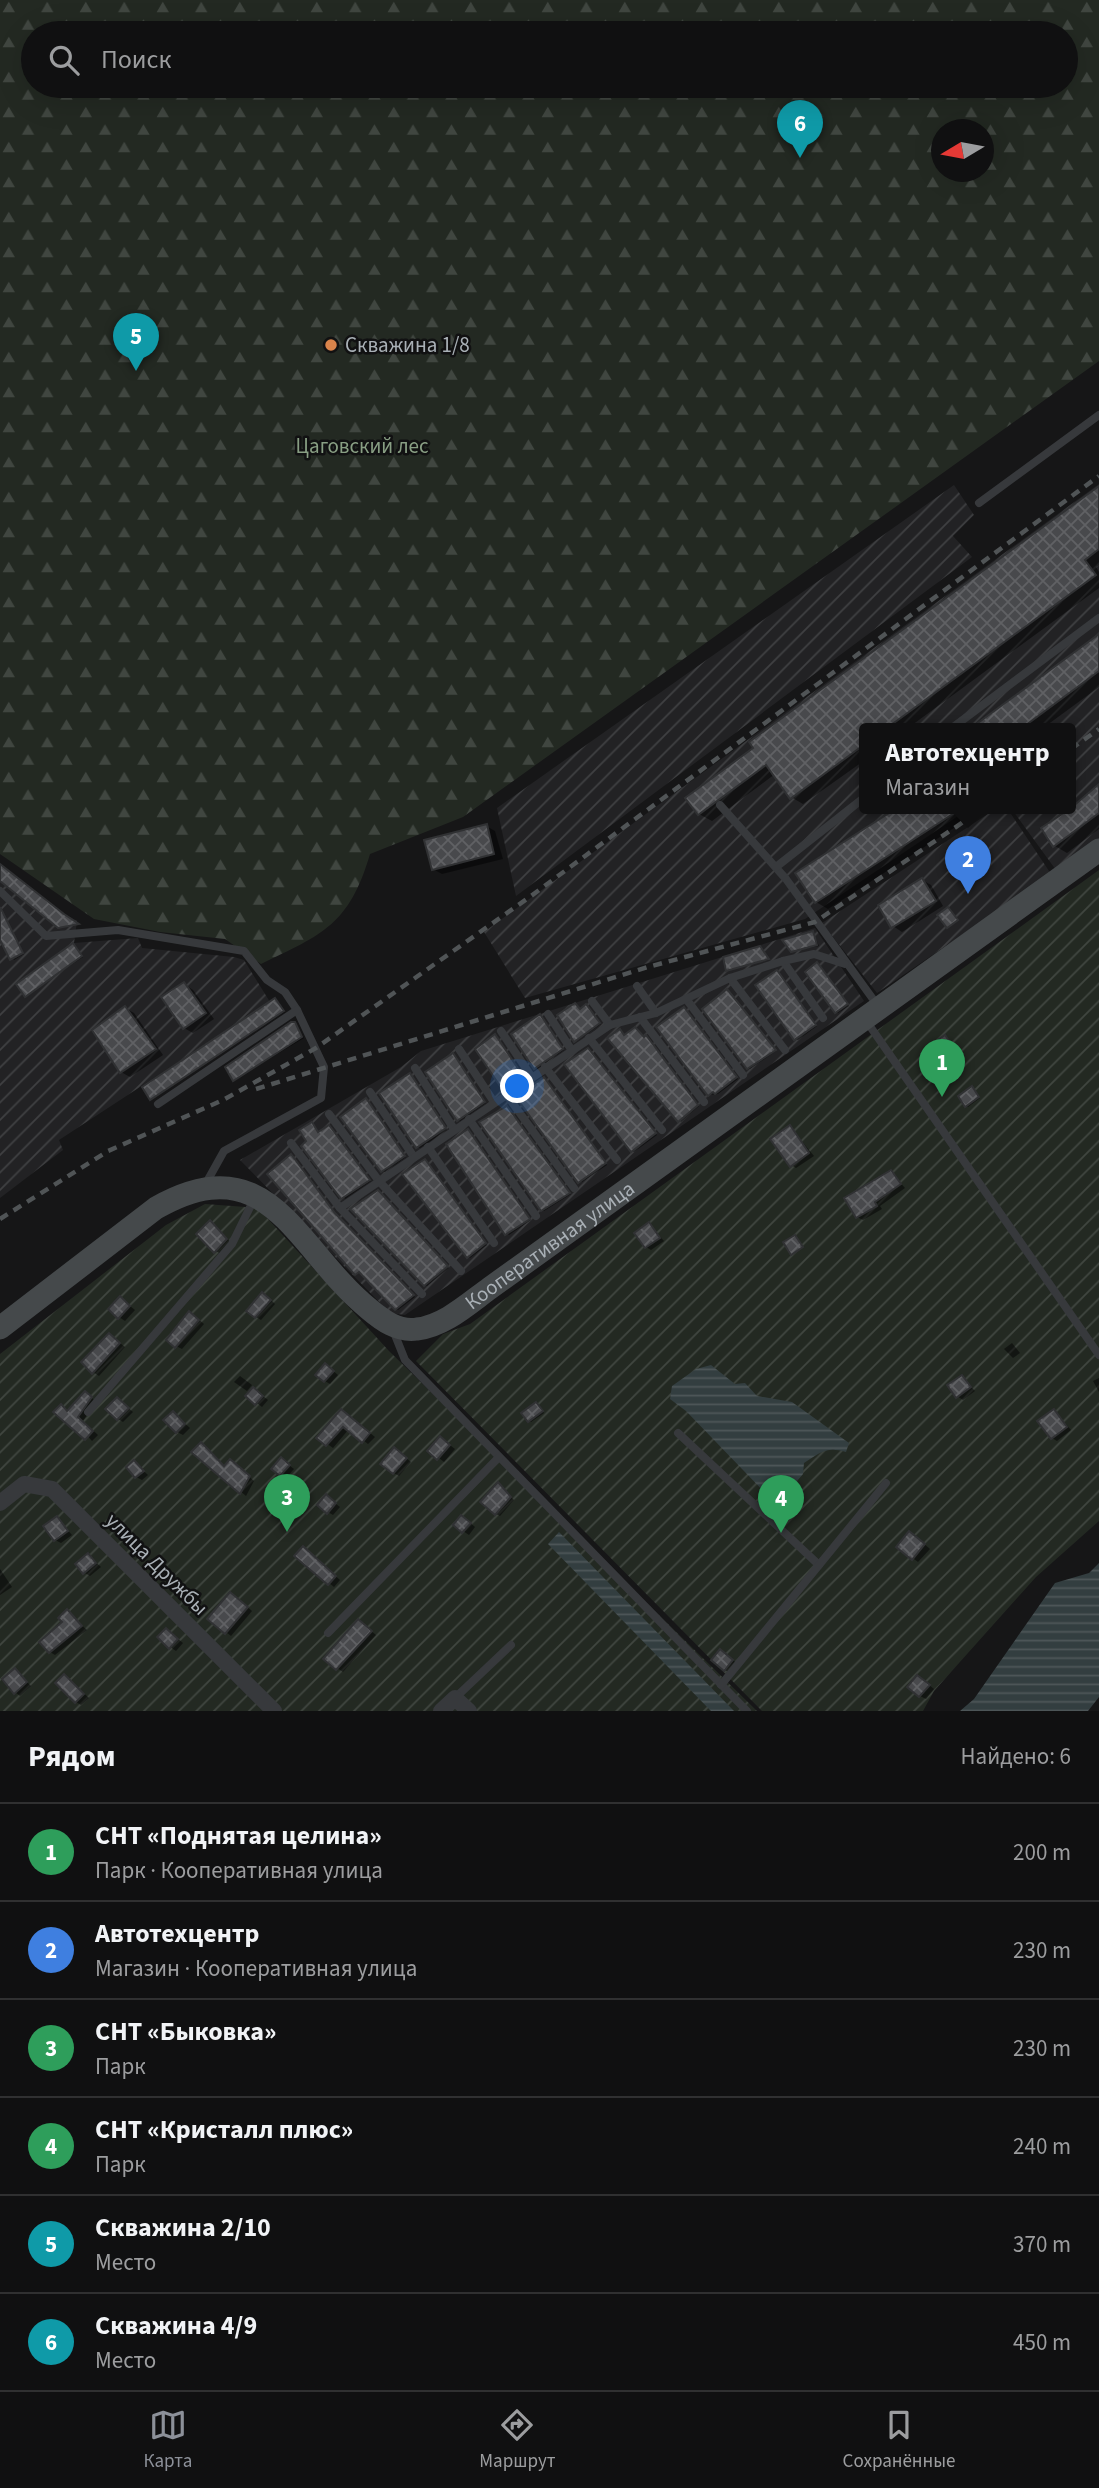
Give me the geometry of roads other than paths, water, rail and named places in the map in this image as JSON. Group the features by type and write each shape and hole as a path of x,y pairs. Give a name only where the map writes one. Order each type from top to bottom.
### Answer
{"main road":[{"name":"Кооперативная улица","path":"391,1325 414,1330 448,1317 1099,850"},
{"path":"0,1328 156,1208 180,1194 203,1188 233,1186 257,1195 276,1210 351,1295 391,1325"}],"street":[{"name":"улица Дружбы","path":"0,1503 24,1485 52,1489 274,1711"},
{"path":"441,1711 455,1698 469,1711"}],"lane":[{"path":"979,503 1099,415"},
{"path":"959,723 1099,618"},
{"path":"776,867 859,802"},
{"path":"720,805 776,867 845,964 872,1014 1099,1355"},
{"path":"0,891 46,936 118,930 244,951 267,980 285,992 298,1010 324,1067 321,1098 224,1151 203,1188"},
{"path":"340,1208 571,1049 610,1026 656,1013 730,978 783,961 814,954 845,964"},
{"path":"783,961 823,1018"},
{"path":"730,978 785,1050"},
{"path":"637,986 656,1013"},
{"path":"687,1000 743,1075"},
{"path":"593,1001 610,1026"},
{"path":"158,1104 298,1010"},
{"path":"548,1014 571,1049"},
{"path":"640,1017 704,1102"},
{"path":"501,1031 531,1076"},
{"path":"589,1038 662,1130"},
{"path":"459,1049 494,1102"},
{"path":"545,1067 617,1160"},
{"path":"415,1068 454,1129"},
{"path":"370,1092 414,1157"},
{"path":"506,1094 574,1188"},
{"path":"329,1114 379,1181 461,1271"},
{"path":"469,1119 536,1216"},
{"path":"291,1143 340,1208 422,1294"},
{"path":"428,1147 494,1243"},
{"path":"88,1412 232,1244 257,1195"},
{"path":"391,1325 405,1360 747,1711"},
{"path":"678,1433 819,1565"},
{"path":"328,1633 499,1457"},
{"path":"721,1685 886,1483"},
{"path":"455,1698 512,1645"}],"railway":[{"path":"0,1219 108,1151 223,1100 316,1048 531,896 1099,476"},
{"path":"1076,745 1099,729"},
{"path":"256,1089 648,967 815,922 975,814"}],"place":[{"name":"Скважина 4/9","path":"800,158"},
{"name":"Скважина 1/8","path":"331,345"},
{"name":"Скважина 2/10","path":"136,371"},
{"name":"Автотехцентр","path":"968,894"},
{"name":"СНТ «Поднятая целина»","path":"942,1097"},
{"name":"СНТ «Быковка»","path":"287,1532"},
{"name":"СНТ «Кристалл плюс»","path":"781,1533"}],"park label":[{"name":"Цаговский лес","path":"362,446"}]}
